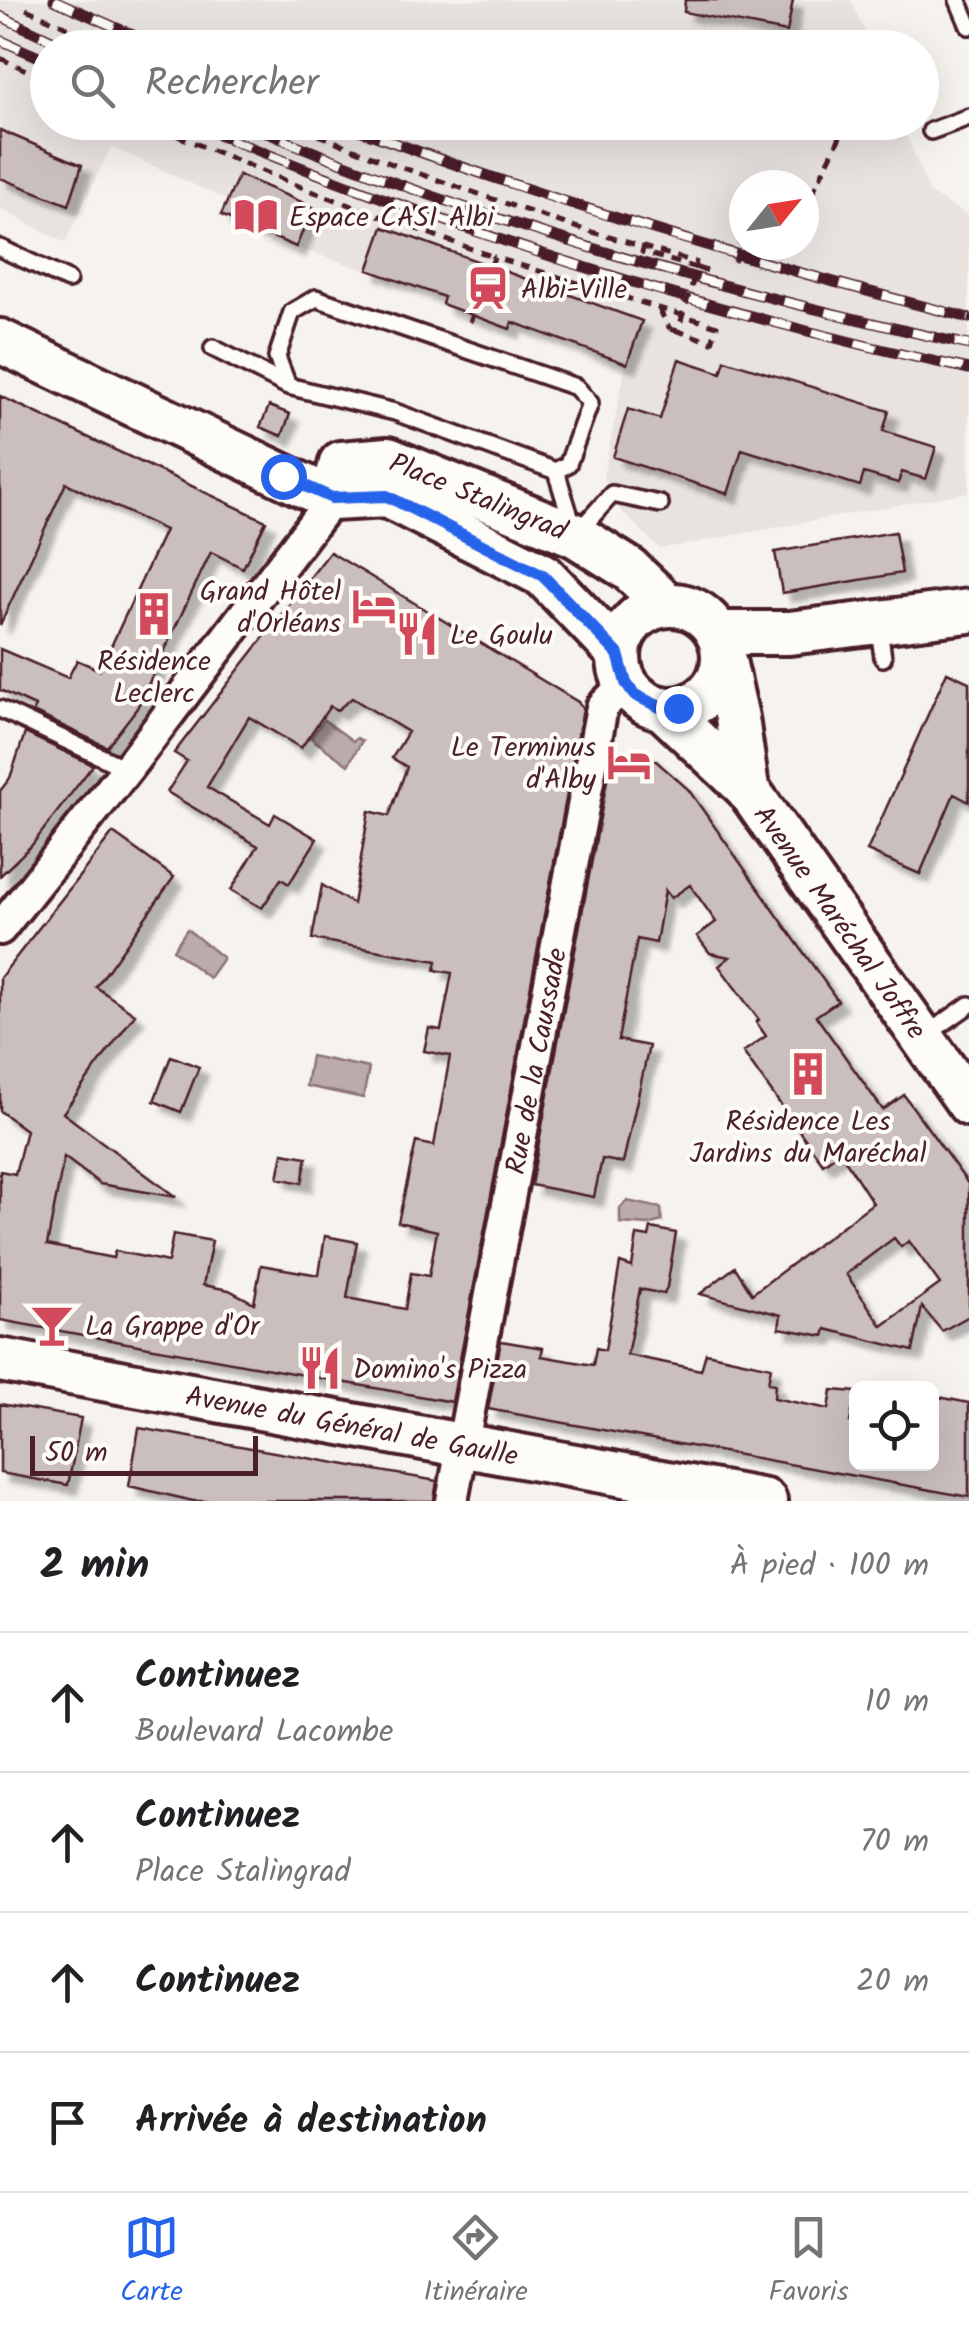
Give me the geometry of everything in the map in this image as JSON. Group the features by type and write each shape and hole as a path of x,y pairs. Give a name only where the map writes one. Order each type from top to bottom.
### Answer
{"main road":[{"path":"0,340 332,498"},
{"name":"Place Stalingrad","path":"332,498 387,496 510,533 576,535 630,570 667,605"},
{"name":"Place Stalingrad","path":"510,533 622,668"},
{"path":"720,644 721,671 705,696 692,704 662,708 635,695 622,668 628,626 639,615 667,605 696,612 720,644 737,718 747,788"},
{"path":"720,644 789,633 881,641 969,611"},
{"name":"Avenue Maréchal Joffre","path":"662,708 747,788 969,1104"},
{"name":"Avenue du Général de Gaulle","path":"0,1360 764,1501"}],"street":[{"path":"0,930 332,498"},
{"name":"Rue de la Caussade","path":"452,1501 602,708 622,668"}],"lane":[{"path":"958,0 969,26"},
{"path":"939,128 969,117"},
{"path":"0,248 68,280"},
{"path":"288,386 277,357 292,312 316,298 576,387 590,404 568,464 556,472"},
{"path":"213,348 288,386 396,412 556,472"},
{"path":"556,472 576,535"},
{"path":"576,535 612,494 660,504"},
{"path":"0,709 127,769"},
{"path":"922,1038 969,1005"}],"path":[{"path":"26,9 74,30"},
{"path":"0,58 30,72"},
{"path":"188,140 306,189 494,257 717,326 712,342 670,328 658,308"},
{"path":"334,140 546,218 644,245 707,271 642,252 644,245"},
{"path":"819,179 838,140"},
{"path":"491,266 494,257"},
{"path":"678,331 698,266"}],"shaded area":[{"path":"0,0 851,0 864,30 30,30 30,140 908,140 930,193 969,216 969,492 660,549 619,509 603,477 626,364 513,322 510,329 442,304 443,297 296,247 221,215 227,200 111,147 65,243 0,209"},
{"path":"324,720 353,741 362,741 348,765 311,738"},
{"path":"187,929 223,958 209,978 173,950"},
{"path":"311,1056 369,1068 363,1098 306,1086"},
{"path":"627,1201 661,1208 662,1221 648,1225 620,1223 620,1208"}],"building":[{"path":"685,0 793,0 787,30 684,12"},
{"path":"0,130 82,165 69,205 0,178"},
{"path":"239,175 313,207 296,247 221,215"},
{"path":"383,227 642,321 627,364 512,322 510,329 442,304 444,297 368,270"},
{"path":"679,359 721,373 725,360 889,411 883,431 936,447 926,479 902,472 898,483 864,473 860,486 742,449 728,494 613,457 628,409 660,419"},
{"path":"0,396 266,521 243,568 211,552 137,708 107,747 33,712 35,706 0,690 0,649 68,678 77,660 100,670 165,530 66,483 0,625"},
{"path":"269,406 290,414 282,436 260,427"},
{"path":"895,532 902,573 782,593 775,552"},
{"path":"330,552 578,702 583,709 452,1402 0,1320 0,1171 15,1174 26,1130 0,1111 0,978 113,833 174,877 96,987 135,1014 63,1113 176,1197 100,1184 64,1157 47,1245 113,1258 115,1251 168,1262 173,1234 212,1241 203,1285 229,1290 254,1303 261,1265 319,1275 325,1236 357,1242 347,1298 405,1309 411,1273 429,1276 437,1231 398,1222 416,1142 434,1146 450,1056 424,1051 429,1028 441,1030 452,973 435,970 437,961 312,939 322,885 353,904 369,811 389,816 407,767 392,758 408,732 352,698 336,711 330,706 301,748 249,717 207,787 270,824 275,814 317,839 289,884 281,879 262,908 231,890 258,846 167,792 187,761 174,753"},
{"path":"947,672 969,682 969,802 954,794 920,874 867,851"},
{"path":"25,733 93,765 32,845 0,876 0,791 10,778"},
{"path":"640,747 688,789 838,1001 816,1016 883,1110 904,1095 969,1185 969,1316 942,1331 922,1307 913,1351 826,1329 824,1336 779,1328 781,1315 700,1294 735,1267 752,1294 873,1203 840,1152 823,1164 743,1052 766,1036 756,1022 759,1020 719,966 730,957 710,953 697,936 716,922 690,885 671,898 665,890 656,943 637,939 618,1040 649,1046 623,1163 602,1159 594,1197 531,1185 611,759","holes":["894,1238 901,1247 909,1241 940,1284 882,1326 846,1274"]},
{"path":"171,1056 199,1067 181,1112 154,1101"},
{"path":"283,1153 307,1157 302,1183 278,1178"},
{"path":"651,1228 676,1233 664,1294 640,1289 627,1355 701,1370 706,1353 771,1367 768,1383 775,1384 774,1398 829,1409 832,1390 849,1391 849,1471 939,1471 939,1397 969,1403 969,1497 488,1409 501,1341 543,1348 541,1356 593,1365 596,1348 605,1350 620,1263 632,1267 637,1235 649,1237"},
{"path":"0,1404 81,1418 68,1485 0,1473"},
{"path":"139,1428 437,1481 434,1501 193,1501 129,1486"}],"railway":[{"path":"54,0 122,30"},
{"path":"0,16 30,30"},
{"path":"0,40 30,53"},
{"path":"233,140 379,197 573,264 769,321 969,369"},
{"path":"286,140 419,191 600,250 783,301 969,345"},
{"path":"388,140 651,229 969,318"}],"place":[{"name":"Espace CASI Albi","path":"256,216"},
{"name":"Albi-Ville","path":"488,288"},
{"name":"Grand Hôtel d'Orléans","path":"374,606"},
{"name":"Résidence Leclerc","path":"154,614"},
{"name":"Le Goulu","path":"417,634"},
{"name":"Le Terminus d'Alby","path":"629,762"},
{"name":"Résidence Les Jardins du Maréchal","path":"808,1074"},
{"name":"La Grappe d'Or","path":"52,1325"},
{"name":"Domino's Pizza","path":"320,1368"}],"route":[{"path":"283,476 332,498 387,496 543,576 618,654 626,683 635,695 648,704 678,708"}]}
